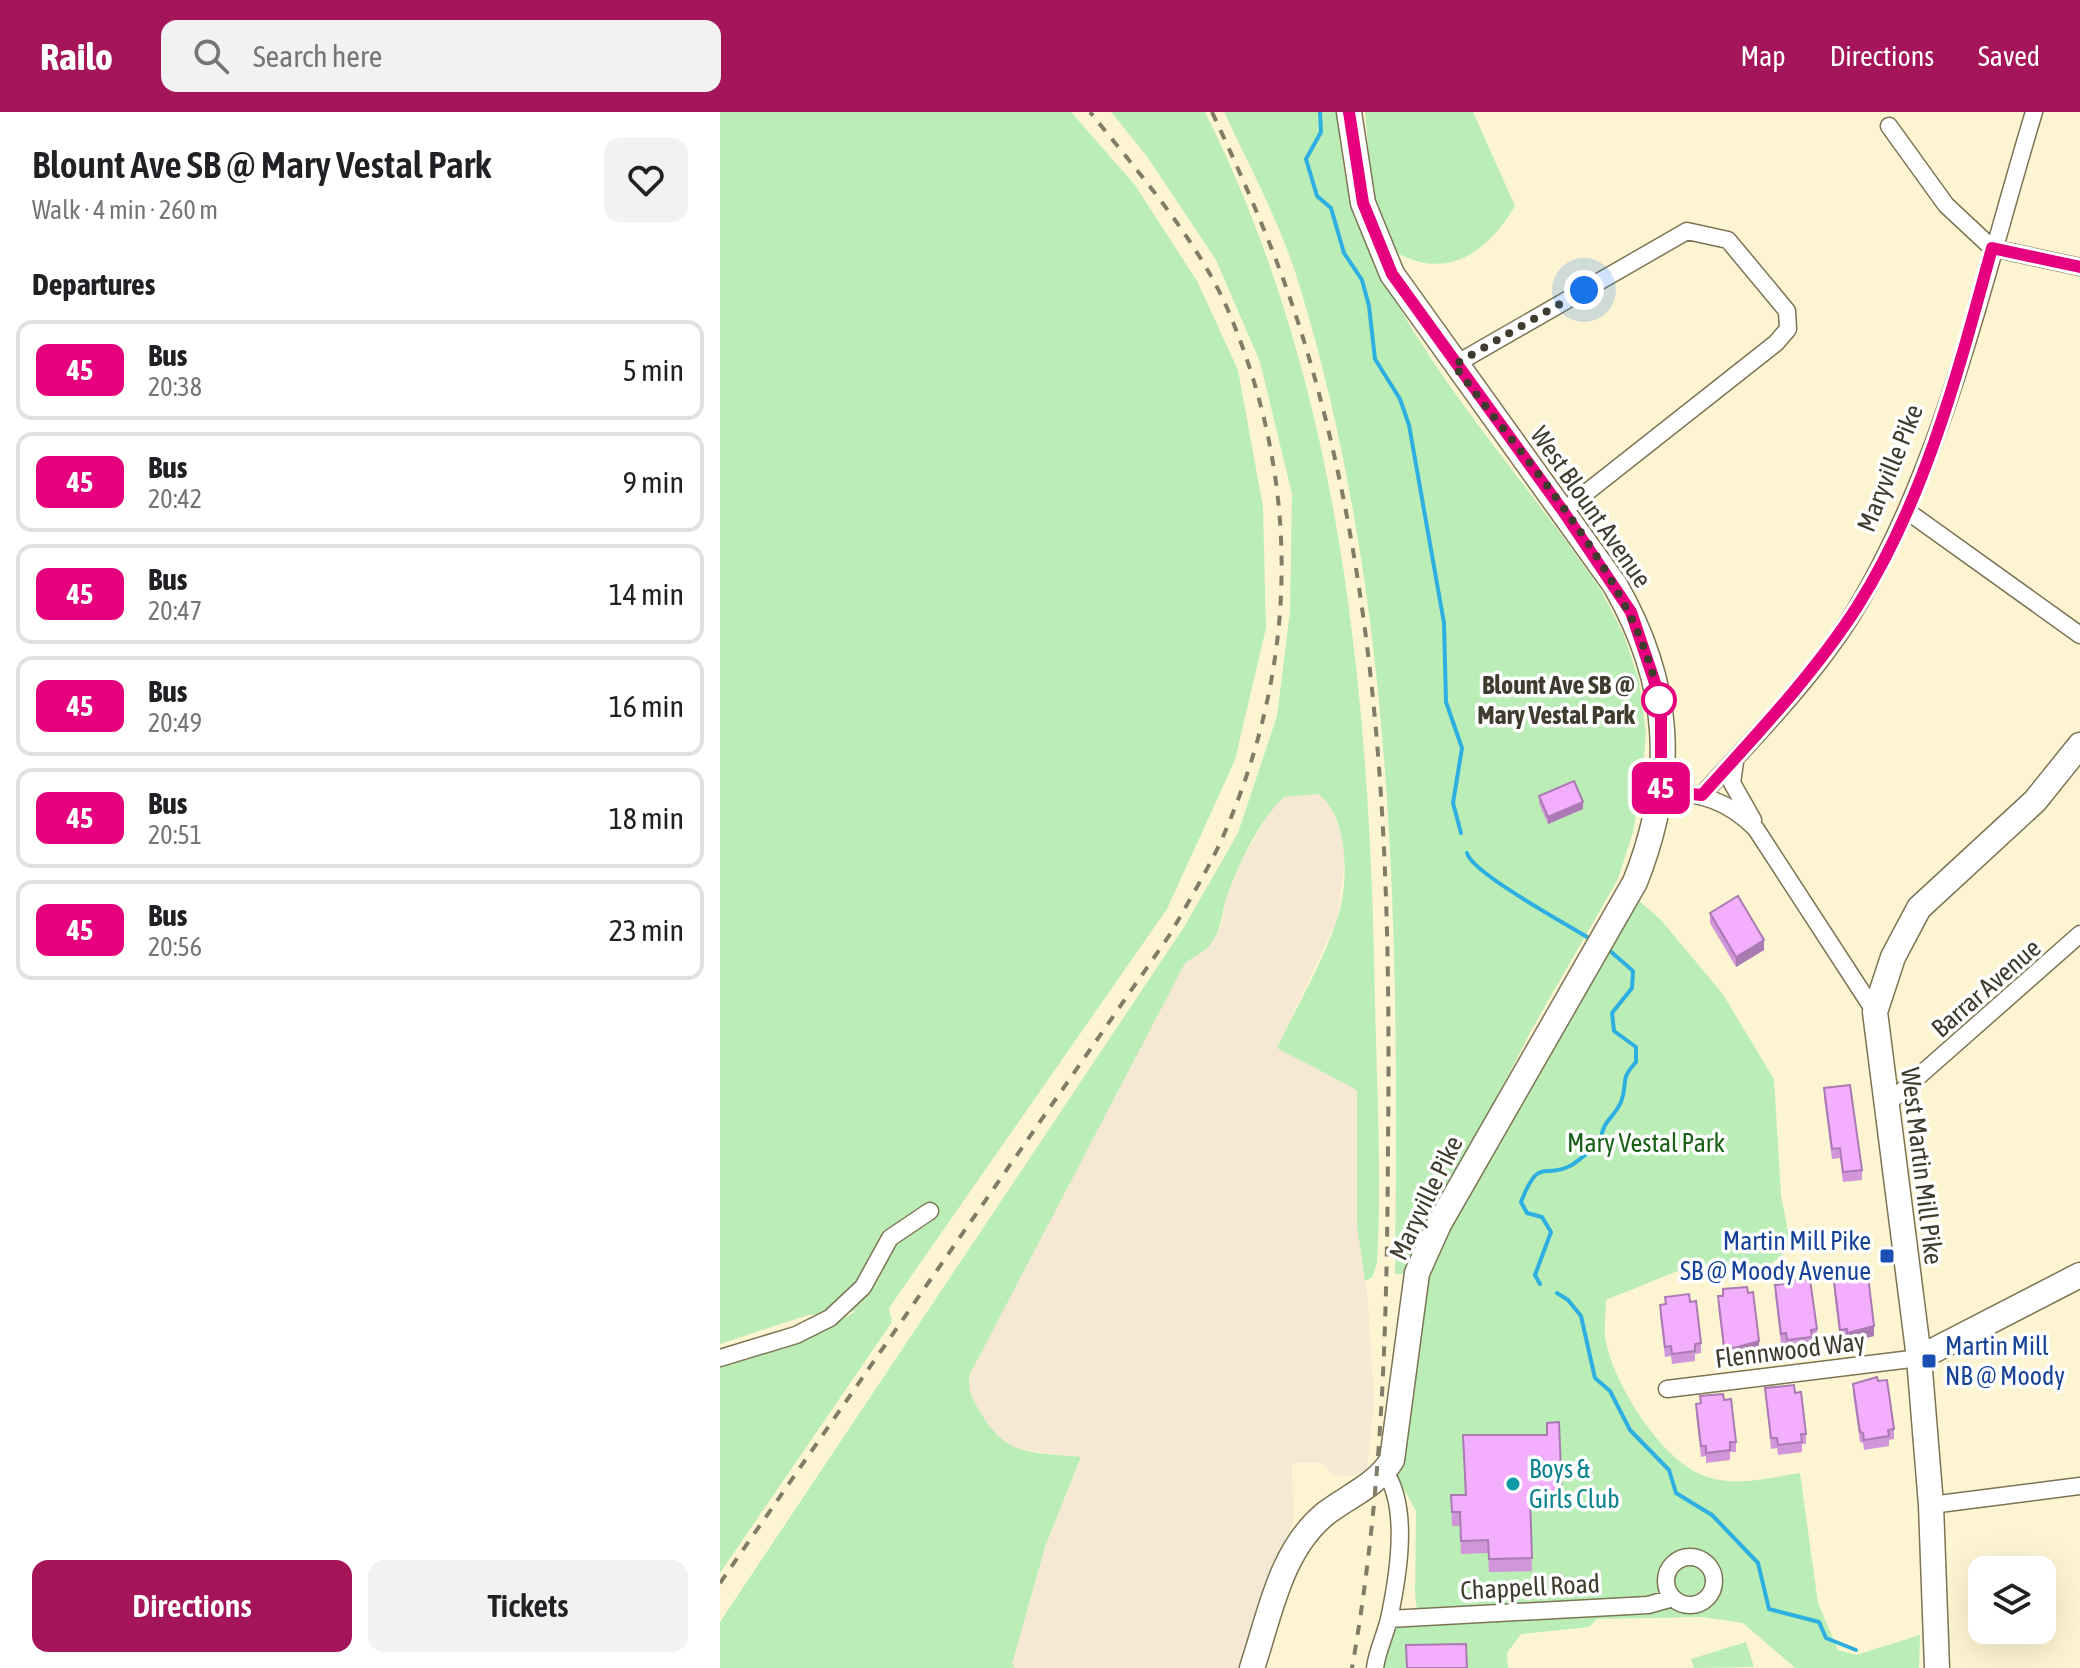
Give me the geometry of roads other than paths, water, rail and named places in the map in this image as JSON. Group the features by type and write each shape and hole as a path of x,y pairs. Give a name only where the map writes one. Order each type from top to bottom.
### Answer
{"street":[{"name":"West Blount Avenue","path":"1349,112 1363,203 1392,274 1454,365 1615,585 1644,644 1661,717 1661,791"},
{"name":"Maryville Pike","path":"1702,795 1838,634 1859,604 1907,511 1953,384 2034,112"},
{"path":"1889,126 1946,205 1992,248 2080,267"},
{"path":"1454,365 1687,231 1728,240 1787,311 1788,329 1776,343 1563,511"},
{"path":"1907,511 2080,635"},
{"name":"West Martin Mill Pike","path":"1937,1668 1931,1505 1919,1358 1875,1012 1893,957 1919,908 2035,801 2080,745"},
{"path":"1739,754 1731,779 1756,829 1875,1012"},
{"path":"1661,791 1702,795 1729,806 1756,829"},
{"name":"Maryville Pike","path":"1385,1472 1396,1438 1407,1328 1417,1273 1439,1224 1635,882 1655,833 1661,791"},
{"name":"Barrar Avenue","path":"1885,1106 2080,934"},
{"path":"720,1358 796,1335 830,1318 863,1287 890,1238 930,1211"},
{"path":"1919,1358 2080,1275"},
{"name":"Flennwood Way","path":"1667,1389 1919,1358"},
{"path":"1252,1668 1291,1553 1324,1515 1385,1472 1394,1485 1401,1520 1389,1619 1375,1668"},
{"path":"1931,1505 2080,1486"},
{"name":"Chappell Road","path":"1389,1619 1648,1605 1673,1598"}],"waterway":[{"path":"1320,112 1321,132 1306,159 1317,196 1331,208 1344,253 1362,280 1369,306 1375,359 1400,399 1409,425 1444,623 1446,702 1462,748 1453,803 1461,833"},
{"path":"1467,853 1473,862 1501,885 1587,937"},
{"path":"1540,1284 1535,1275 1551,1232 1542,1217 1527,1213 1521,1202 1527,1187 1538,1173 1572,1165 1601,1140 1606,1124 1621,1102 1625,1078 1636,1062 1636,1047 1614,1031 1612,1013 1632,988 1633,971 1609,950"},
{"path":"1557,1293 1568,1300 1581,1316 1595,1378 1610,1391 1630,1430 1669,1470 1676,1493 1712,1515 1758,1563 1769,1609 1819,1622 1826,1638 1856,1650"}],"railway":[{"path":"720,1583 1171,933 1225,832 1249,767 1267,702 1278,637 1282,571 1279,505 1269,440 1252,375 1228,310 1200,258 1165,207 1090,112"},
{"path":"1212,112 1274,254 1304,341 1330,439 1351,538 1377,739 1387,942 1386,1277 1377,1472 1352,1668"}],"place":[{"name":"Blount Ave SB @ Mary Vestal Park","path":"1659,700"},
{"name":"Martin Mill Pike SB @ Moody Avenue","path":"1887,1256"},
{"name":"Martin Mill NB @ Moody","path":"1929,1361"},
{"name":"Boys & Girls Club","path":"1513,1484"}],"park label":[{"name":"Mary Vestal Park","path":"1646,1143"}]}
